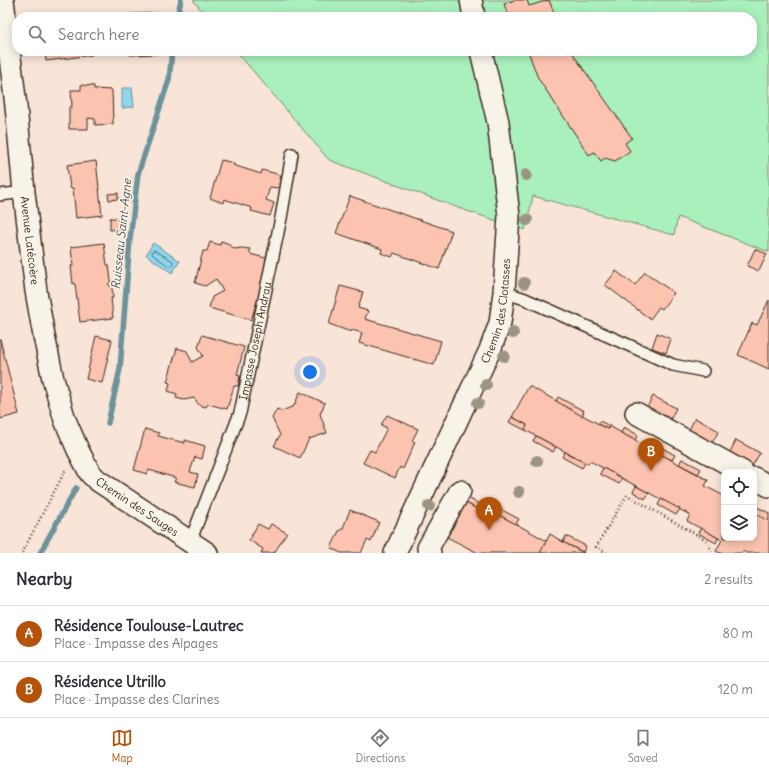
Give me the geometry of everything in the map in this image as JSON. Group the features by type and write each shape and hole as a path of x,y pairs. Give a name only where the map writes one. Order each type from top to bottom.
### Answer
{"street":[{"name":"Avenue Latécoère","path":"3,0 36,291 44,336 62,430 78,450 90,473"},
{"path":"471,0 473,12"},
{"name":"Chemin des Clotasses","path":"395,553 490,350 500,323 504,292 509,216 498,122 482,56"},
{"path":"636,413 738,469"},
{"name":"Chemin des Sauges","path":"90,473 112,491 199,548"},
{"path":"757,480 769,486"},
{"path":"430,553 428,548 451,519 460,491"}],"lane":[{"name":"Impasse Joseph Andrau","path":"199,548 198,523 240,413 281,218 292,154"},
{"path":"0,195 24,192"},
{"path":"504,292 525,299 673,365 703,371"}],"path":[{"path":"22,553 68,464"},
{"path":"607,553 596,548 628,495 706,540 713,553"}],"green space":[{"path":"193,0 769,0 769,252 678,217 674,235 533,196 525,230 467,211 329,160 240,56 757,56 757,12 203,12"}],"water":[{"path":"122,88 132,88 134,107 122,108"},
{"path":"153,243 180,261 172,273 146,255"}],"building":[{"path":"515,0 527,0 529,6 549,0 554,12 507,12 504,4"},
{"path":"46,56 84,56 46,61"},
{"path":"530,56 574,56 632,138 625,143 630,151 615,161 605,158 601,161 594,152 589,155 538,78"},
{"path":"81,85 94,86 94,89 112,90 113,124 95,125 95,119 88,118 88,129 69,129 69,107 72,107 71,90 81,90"},
{"path":"221,160 234,163 233,165 261,174 262,170 281,175 278,188 270,187 266,200 274,203 270,216 251,211 252,208 224,199 223,203 210,198"},
{"path":"96,161 102,215 76,218 73,188 70,188 67,165"},
{"path":"118,193 118,199 109,200 108,194"},
{"path":"350,196 452,231 439,269 394,253 392,257 381,253 382,249 336,233"},
{"path":"110,218 122,218 122,229 110,230"},
{"path":"221,241 227,243 234,249 250,249 250,254 269,259 264,294 260,292 251,320 209,308 212,297 223,291 216,279 205,286 195,283 203,251 207,251 210,242 220,245"},
{"path":"104,243 111,281 108,284 112,288 113,298 111,298 113,318 80,322 75,284 73,284 71,247"},
{"path":"755,249 767,254 759,271 747,266"},
{"path":"616,271 635,285 645,272 674,293 662,309 659,307 650,319 605,285"},
{"path":"340,286 363,292 358,308 368,311 365,319 441,341 434,365 359,343 362,333 352,330 351,332 329,324"},
{"path":"769,300 769,369 738,355 752,323 757,325"},
{"path":"657,333 671,339 666,353 652,348"},
{"path":"202,335 244,347 237,375 240,376 238,386 234,386 227,409 208,404 206,407 199,405 194,398 184,400 176,398 177,394 168,391 170,383 167,382 177,348 187,351 192,362 203,356 198,347"},
{"path":"96,336 112,340 102,383 86,379"},
{"path":"0,339 19,414 0,419"},
{"path":"529,386 608,429 609,426 708,480 705,486 721,494 721,539 687,521 690,515 590,461 588,464 525,430 527,425 512,417"},
{"path":"300,392 325,403 320,414 327,433 309,439 300,458 274,446 280,435 272,418 277,409 282,411 294,406"},
{"path":"653,396 676,408 669,422 646,409"},
{"path":"558,397 584,411 582,416 556,401"},
{"path":"387,415 418,429 412,441 415,442 403,469 400,467 395,478 363,463 370,450 375,452 387,428 381,425"},
{"path":"512,417 527,425 525,430 509,422"},
{"path":"695,418 719,431 711,444 688,432"},
{"path":"600,421 609,426 608,429 598,424"},
{"path":"624,427 638,435 635,440 621,433"},
{"path":"145,429 159,433 158,436 185,443 185,440 205,446 202,459 195,457 190,472 198,474 195,487 174,482 176,478 149,470 147,474 134,470"},
{"path":"536,436 556,447 553,452 533,441"},
{"path":"736,440 760,453 752,466 729,454"},
{"path":"657,445 675,455 672,460 654,451"},
{"path":"565,452 585,463 582,468 562,457"},
{"path":"682,459 701,469 698,474 679,464"},
{"path":"603,468 622,478 619,484 600,474"},
{"path":"636,486 649,493 645,499 633,492"},
{"path":"468,498 483,506 481,511 466,503"},
{"path":"661,499 680,509 676,515 658,505"},
{"path":"466,503 481,511 483,506 547,541 540,553 478,553 447,537"},
{"path":"757,507 769,513 769,521 757,515"},
{"path":"500,509 519,519 516,524 497,514"},
{"path":"350,510 379,522 371,542 367,540 361,553 341,553 331,548 339,531 343,528"},
{"path":"757,515 769,521 769,553 746,553 743,551 742,553 720,553 716,551 721,541 757,541"},
{"path":"258,524 268,529 271,524 287,533 274,553 261,553 263,549 249,540"},
{"path":"701,528 718,538 716,543 698,533"},
{"path":"550,534 563,542 584,553 540,553"},
{"path":"566,536 586,546 583,552 563,542"}],"waterway":[{"name":"Ruisseau Saint-Agne","path":"178,12 181,0"},
{"name":"Ruisseau Saint-Agne","path":"108,423 120,369 130,239 138,174 169,80 171,56"},
{"name":"Ruisseau Saint-Agne","path":"40,553 76,488"}],"place":[{"name":"Résidence Utrillo","path":"651,471"},
{"name":"Résidence Toulouse-Lautrec","path":"489,530"}]}
